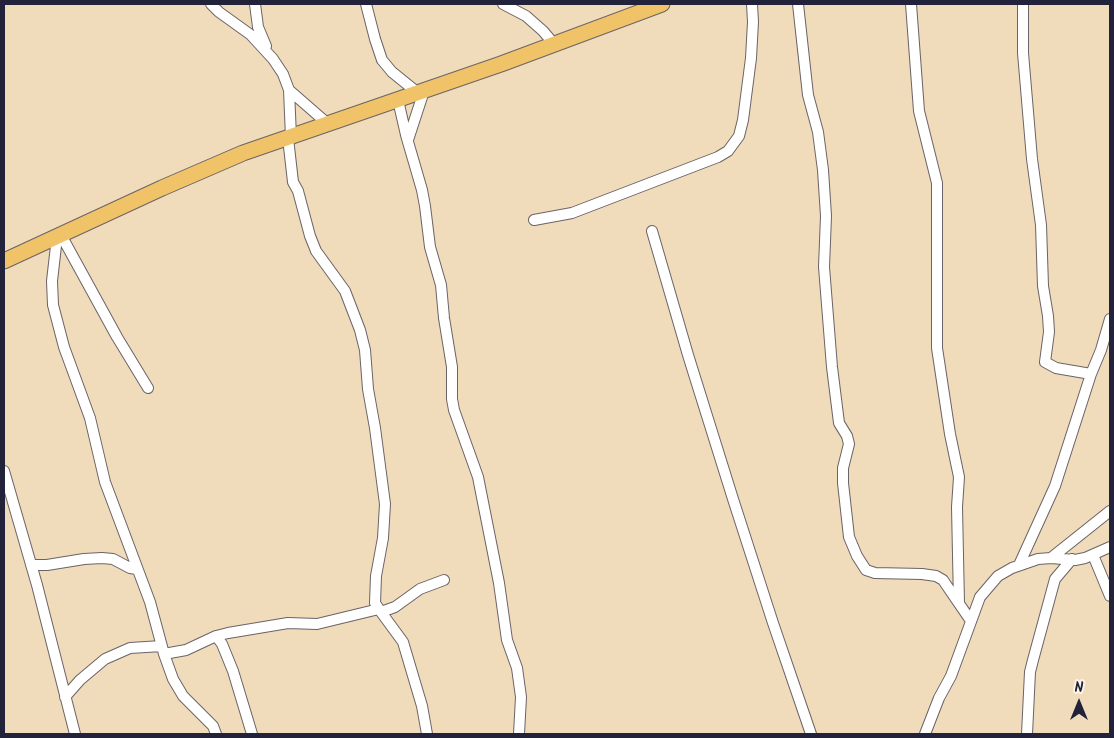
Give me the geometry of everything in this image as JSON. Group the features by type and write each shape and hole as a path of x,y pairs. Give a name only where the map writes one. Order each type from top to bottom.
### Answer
{"main road":[{"path":"4,261 243,153 421,92 662,4"}],"street":[{"path":"211,4 251,35 273,59"},
{"path":"254,4 258,27 273,59 283,74 289,90 289,137 293,182 298,191 310,236 316,251 345,291 360,330 365,350 368,389 385,504 383,538 376,576 375,603 385,620 400,636 406,650 422,706 427,734"},
{"path":"366,4 382,60 392,72 421,92 408,141"},
{"path":"503,4 526,16 554,44"},
{"path":"534,220 555,218 580,211 711,160 728,151 739,136 743,120 751,58 752,4"},
{"path":"798,4 808,94 818,132 823,170 826,233 824,267 832,367 839,423 847,436 849,444 843,468 848,537 866,570 875,573 922,574 936,576 942,580 971,621"},
{"path":"911,4 919,111 937,183 937,348 950,434 959,476 957,507 959,603"},
{"path":"1023,4 1023,53 1032,159 1040,224 1043,286 1049,332 1045,362 1056,368 1092,374"},
{"path":"289,90 328,124"},
{"path":"398,100 425,206 430,247 442,286 444,318 452,367 452,400 454,410 478,477 500,582 507,640 517,668 521,697 519,734"},
{"path":"652,231 674,310 733,500 811,734"},
{"path":"59,236 148,388"},
{"path":"59,236 52,292 59,330 90,418 106,482 150,602 163,650 180,692 213,726 216,734"},
{"path":"1019,565 1055,486 1110,319"},
{"path":"4,471 75,734"},
{"path":"1055,556 1110,511"},
{"path":"917,734 926,730 939,698 951,676 980,597 998,576 1019,565 1038,559 1055,556 1072,559 1085,558 1110,547"},
{"path":"1093,555 1110,596"},
{"path":"1027,734 1030,672 1055,579 1055,556"},
{"path":"30,565 47,565 102,558 113,559 130,568 138,568"},
{"path":"1055,579 1072,559"},
{"path":"65,697 80,680 105,660 130,648 186,650 216,636 288,623 317,624 380,611 395,607 420,589 444,580"},
{"path":"216,636 222,644 233,671 252,734"},
{"path":"60,679 80,680"}]}
